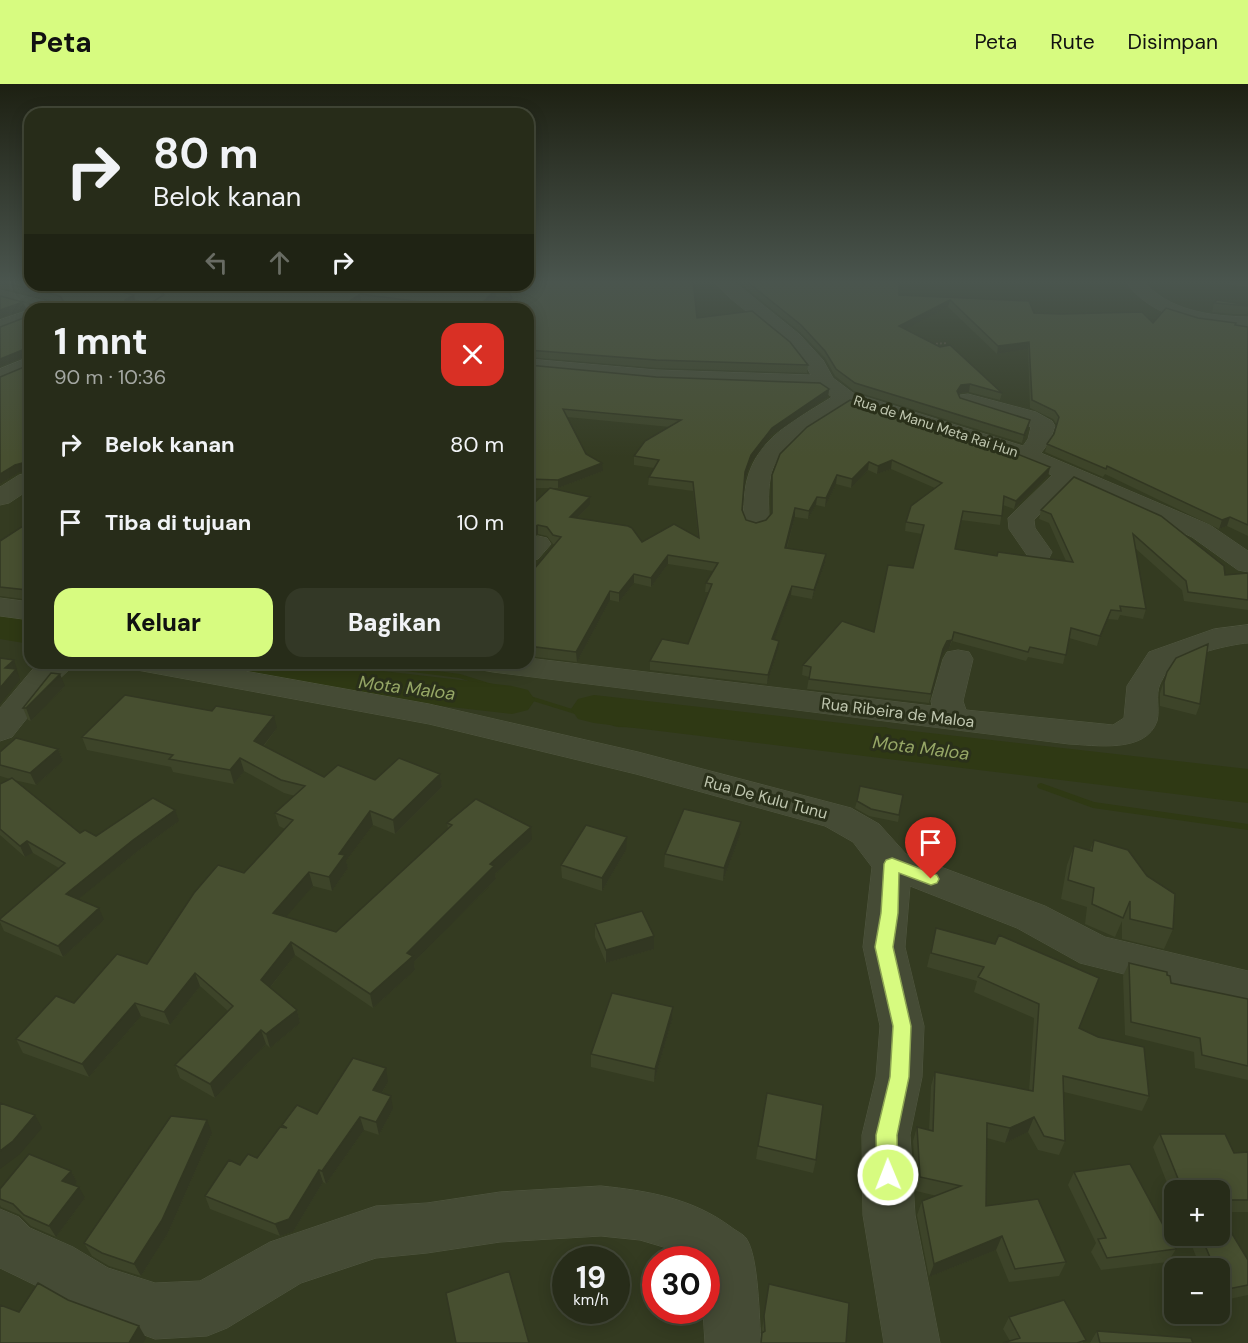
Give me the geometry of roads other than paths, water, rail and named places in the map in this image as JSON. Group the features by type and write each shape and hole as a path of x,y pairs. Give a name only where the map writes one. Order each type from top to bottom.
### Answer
{"street":[{"name":"Rua de Manu Meta Rai Hun","path":"793,339 816,364 825,382 846,397 989,441 1027,456 1201,531 1247,563"},
{"path":"0,377 24,366"},
{"path":"534,366 656,376 825,382"},
{"path":"756,522 759,471 767,456 786,439 846,397"},
{"path":"968,400 1000,410 1018,412 1035,419 1044,426 1039,441 1027,456"},
{"path":"1039,552 1022,529 1021,518 1066,474"},
{"path":"0,498 24,483"},
{"path":"0,607 24,610"},
{"name":"Rua Ribeira de Maloa","path":"534,668 1069,733 1116,736 1130,731 1140,721 1143,686 1160,659 1226,635 1246,636"},
{"path":"952,719 947,701 958,659"},
{"path":"0,729 53,669"},
{"name":"Rua De Kulu Tunu","path":"180,669 461,721 638,763 838,817 866,833 892,864"},
{"path":"912,1343 889,1215 886,1135 899,1077 902,1026 884,947 892,864 1031,917 1095,951 1248,988"},
{"path":"0,1235 11,1246 54,1266 95,1291 155,1311 207,1308 289,1261 376,1232 427,1228 500,1217 601,1211 640,1215 692,1230 728,1257 733,1343"}],"waterway":[{"name":"Mota Maloa","path":"0,626 24,630"},
{"name":"Mota Maloa","path":"268,669 355,683 512,700"},
{"path":"406,669 460,676 617,725 656,726"},
{"name":"Mota Maloa","path":"594,709 1248,786"},
{"path":"852,729 886,729"},
{"path":"1041,786 1093,805 1248,827"}]}
